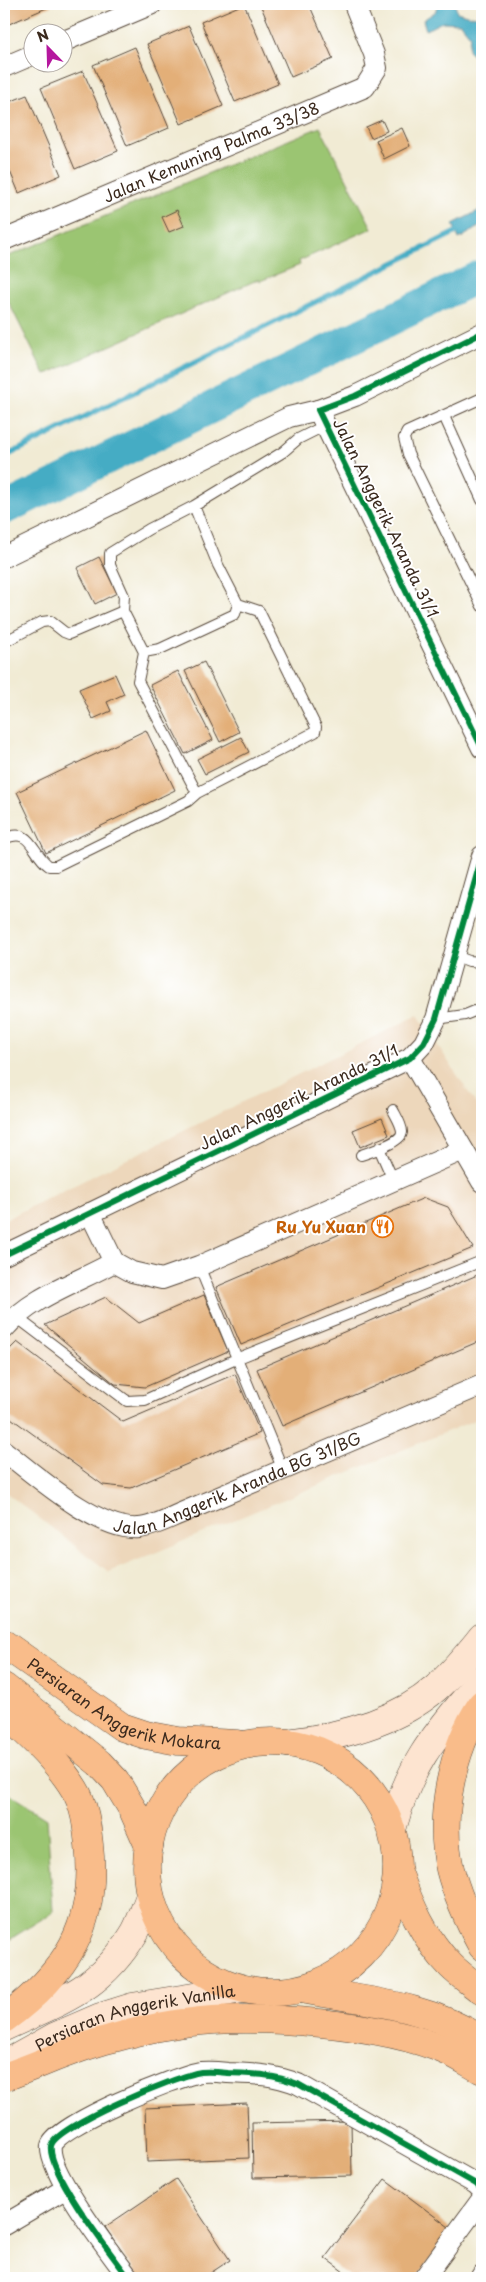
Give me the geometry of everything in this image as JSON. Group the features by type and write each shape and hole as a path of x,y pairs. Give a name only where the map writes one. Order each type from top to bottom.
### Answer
{"main road":[{"path":"398,1872 393,1898 384,1924 369,1946 350,1965 326,1980 301,1989 281,1992 243,1989 210,1976 183,1956 162,1928 150,1896 147,1871 149,1846 156,1820 169,1797 186,1776 208,1760 232,1749 250,1744 287,1743 338,1734 400,1711 435,1689 482,1637"},
{"name":"Persiaran Anggerik Mokara","path":"4,1644 122,1727 146,1735 178,1741 250,1744"},
{"path":"482,1679 423,1752 400,1799 393,1826 398,1872 407,1898 434,1946 452,1967 482,1991"},
{"path":"4,1686 99,1764 115,1780 133,1810 149,1846"},
{"path":"482,1704 464,1737 456,1762 449,1799 446,1832 447,1851 456,1888 482,1946"},
{"path":"4,1712 42,1748 77,1792 86,1822 90,1878 85,1920 67,1955 30,2000 4,2019"},
{"path":"287,1743 305,1746 333,1757 357,1774 376,1797 393,1826"},
{"name":"Persiaran Anggerik Vanilla","path":"4,2027 76,1993 97,1979 112,1964 136,1930 150,1896"},
{"name":"Persiaran Anggerik Vanilla","path":"4,2064 56,2036 100,2017 132,2007 243,1989"},
{"path":"301,1989 411,2008 433,2015 482,2040"},
{"path":"4,2078 108,2039 185,2022 225,2020 265,2020 343,2027 381,2033 448,2052 482,2070"}],"street":[{"path":"72,38 152,4"},
{"name":"Jalan Kemuning Palma 33/38","path":"4,240 365,87 377,68 354,4"},
{"path":"4,68 22,60"},
{"name":"Jalan Anggerik Aranda 31/1","path":"482,333 355,396 321,418 482,748"},
{"path":"4,556 288,417 321,418"},
{"name":"Jalan Anggerik Aranda 31/1","path":"4,1254 410,1058 424,1043 444,997 453,955 482,856"},
{"path":"410,1058 482,1182"},
{"path":"90,1213 114,1262 132,1272 162,1280 199,1266 464,1150"},
{"path":"9,1323 44,1297 114,1262"},
{"name":"Jalan Anggerik Aranda BG 31/BG","path":"4,1451 82,1509 102,1520 119,1526 139,1528 179,1514 482,1384"},
{"path":"129,2278 61,2192 50,2148 58,2135 85,2119 165,2084 203,2072 270,2074 298,2084 476,2184 482,2190"},
{"path":"4,2225 61,2192"},
{"path":"424,2278 482,2199"}],"lane":[{"path":"482,398 407,432 404,438 408,454 482,606"},
{"path":"444,416 482,500"},
{"path":"197,793 138,681 144,652 123,611 124,596 110,565 110,553 149,529 194,506 283,452 321,418"},
{"path":"144,652 160,649 235,614 238,604 218,565 194,506"},
{"path":"4,839 14,834 22,836 30,842 45,863 49,866 56,866 188,801 197,793 315,732 316,727 259,611 238,604"},
{"path":"4,642 42,622 50,621 69,634 123,611"},
{"path":"453,955 469,961 482,962"},
{"path":"436,1019 465,1015 482,1008"},
{"path":"362,1155 398,1140 402,1130 393,1110"},
{"path":"379,1148 394,1182"},
{"path":"9,1323 127,1401 145,1400 236,1360 482,1261"},
{"path":"199,1266 282,1470"}],"shaded area":[{"path":"418,1015 482,1113 482,1417 109,1572 4,1491 4,1220"}],"green space":[{"path":"320,127 372,228 299,261 300,265 260,281 259,279 45,375 4,293 4,258"},
{"path":"4,1791 47,1818 53,1912 4,1943"}],"water":[{"path":"438,4 455,4 457,12 470,16 482,15 482,81 476,71 476,58 468,51 470,35 460,23 442,22 426,30 423,20 435,12"},
{"path":"482,209 482,225 459,239 453,224"}],"building":[{"path":"4,4 50,4 51,6 9,24 4,13"},
{"path":"244,4 278,84 235,102 201,22"},
{"path":"260,4 309,4 333,59 291,77"},
{"path":"189,26 223,106 181,124 147,44"},
{"path":"135,47 169,128 127,146 93,65"},
{"path":"83,71 118,151 75,169 41,88"},
{"path":"27,95 61,175 19,193 4,157 4,104"},
{"path":"382,120 387,131 371,138 366,127"},
{"path":"402,128 410,146 384,159 376,140"},
{"path":"177,210 184,226 169,232 162,217"},
{"path":"99,557 117,593 95,604 77,568"},
{"path":"204,662 239,732 220,742 185,671"},
{"path":"178,671 213,740 185,754 150,685"},
{"path":"115,674 124,694 107,702 111,711 93,719 79,689"},
{"path":"146,730 175,790 46,853 17,792"},
{"path":"241,737 249,752 205,774 197,759"},
{"path":"382,1118 389,1135 360,1147 353,1130"},
{"path":"424,1198 448,1207 473,1248 241,1345 216,1287"},
{"path":"482,1273 482,1340 282,1426 257,1369"},
{"path":"204,1295 228,1351 145,1387 115,1384 45,1325 106,1297 139,1323"},
{"path":"17,1342 123,1422 235,1374 260,1433 131,1488 103,1485 4,1413 4,1355"},
{"path":"247,2103 249,2158 147,2162 145,2108"},
{"path":"351,2121 352,2176 253,2178 252,2123"},
{"path":"176,2179 230,2260 203,2278 139,2278 105,2227"},
{"path":"385,2179 453,2230 416,2278 352,2278 325,2258"}],"waterway":[{"path":"4,457 456,232"},
{"path":"4,509 482,275"}],"cycle path":[{"path":"482,333 355,396 318,410 482,748"},
{"path":"4,1255 410,1058 424,1043 436,1019 482,856"},
{"path":"129,2278 69,2193 59,2174 51,2146 57,2137 94,2115 145,2091 188,2075 201,2072 263,2075 298,2084 476,2184 482,2190"}],"place":[{"name":"Ru Yu Xuan","path":"382,1227"}]}
